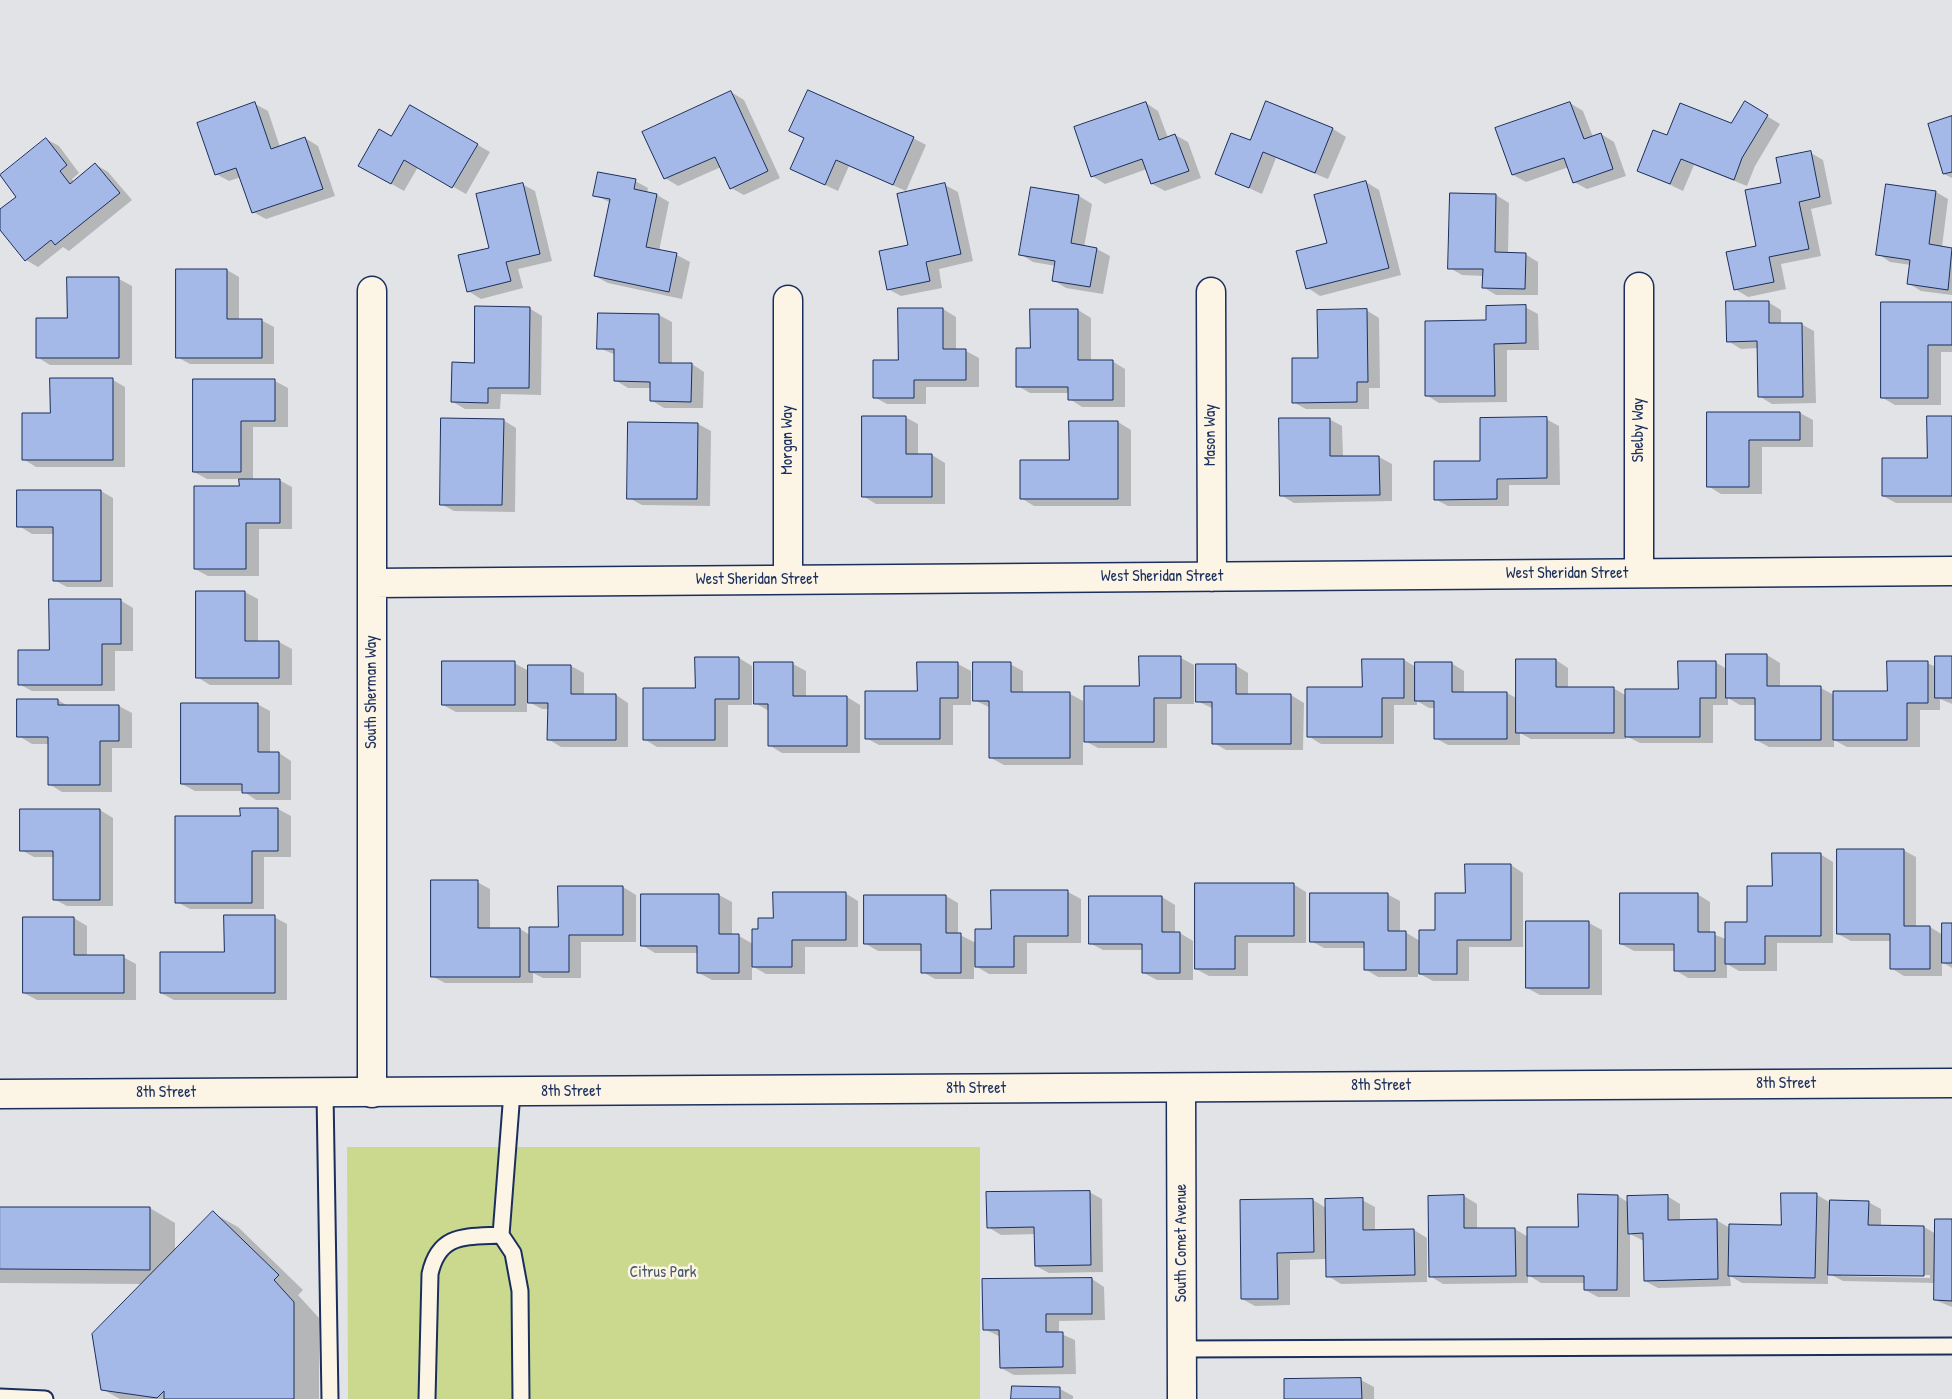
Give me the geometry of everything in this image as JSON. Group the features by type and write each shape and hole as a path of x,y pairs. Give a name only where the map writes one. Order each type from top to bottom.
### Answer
{"street":[{"name":"Shelby Way","path":"1639,287 1639,573"},
{"name":"South Sherman Way","path":"372,291 372,1093"},
{"name":"Mason Way","path":"1211,292 1212,577"},
{"name":"Morgan Way","path":"788,300 788,580"},
{"name":"West Sheridan Street","path":"372,583 1952,571"},
{"name":"8th Street","path":"0,1094 1952,1083"},
{"name":"South Comet Avenue","path":"1181,1088 1182,1399"}],"lane":[{"path":"512,1092 501,1235 513,1253 520,1292 521,1399"},
{"path":"325,1093 330,1399"},
{"path":"427,1399 430,1274 433,1260 445,1244 460,1237 501,1235"},
{"path":"1182,1349 1952,1346"},
{"path":"0,1397 45,1399"}],"green space":[{"name":"Citrus Park","path":"347,1147 980,1147 980,1399 348,1399"}],"building":[{"path":"808,90 914,137 893,185 836,160 825,185 790,169 804,138 789,131"},
{"path":"731,91 768,171 730,189 715,157 664,179 642,132"},
{"path":"1266,101 1333,128 1315,173 1263,152 1249,188 1215,174 1231,133 1250,140"},
{"path":"1745,101 1768,115 1742,158 1734,180 1681,159 1670,184 1637,171 1653,130 1667,135 1680,103 1731,123"},
{"path":"255,102 271,149 305,137 323,189 252,213 236,168 215,175 197,123"},
{"path":"1146,102 1159,140 1175,134 1189,171 1151,184 1142,159 1091,177 1074,127"},
{"path":"1570,102 1584,139 1601,133 1613,169 1573,183 1564,158 1512,175 1495,128"},
{"path":"410,105 478,144 452,188 404,160 391,184 358,166 379,129 391,136"},
{"path":"1952,116 1952,172 1943,174 1928,124"},
{"path":"46,138 67,165 60,171 70,184 95,163 120,193 55,245 51,240 25,261 0,230 0,209 16,197 0,175"},
{"path":"1811,151 1820,197 1799,202 1809,249 1769,257 1774,282 1734,290 1726,252 1756,246 1745,190 1781,183 1776,158"},
{"path":"598,172 636,179 634,189 657,194 646,247 677,253 669,292 594,276 610,199 593,196"},
{"path":"1366,181 1389,268 1306,289 1296,251 1327,243 1314,195"},
{"path":"523,183 540,254 506,262 511,281 467,292 458,255 489,248 476,194"},
{"path":"945,183 961,254 926,262 930,281 887,290 879,251 908,245 897,194"},
{"path":"1886,184 1936,191 1929,244 1952,248 1948,290 1907,284 1910,260 1876,255"},
{"path":"1031,187 1079,195 1071,243 1097,248 1090,287 1052,281 1055,261 1019,255"},
{"path":"1450,193 1496,194 1495,252 1526,253 1525,289 1482,288 1483,269 1448,269"},
{"path":"176,269 227,269 227,319 262,319 262,358 176,358"},
{"path":"67,277 119,277 119,358 36,358 36,318 67,318"},
{"path":"1726,301 1769,301 1769,323 1802,323 1803,397 1758,397 1757,341 1727,342"},
{"path":"1881,302 1952,302 1952,345 1928,345 1928,398 1881,398"},
{"path":"1526,305 1526,343 1494,344 1495,396 1425,396 1425,321 1486,320 1486,306"},
{"path":"475,306 530,307 529,388 488,388 488,403 451,402 452,362 474,363"},
{"path":"898,308 943,308 943,349 966,349 966,380 914,380 914,398 873,398 873,360 898,360"},
{"path":"1030,309 1078,309 1078,360 1113,360 1113,400 1068,400 1068,387 1016,387 1016,348 1030,348"},
{"path":"1367,309 1368,382 1357,382 1357,402 1292,403 1292,358 1318,358 1317,310"},
{"path":"598,313 659,314 659,363 692,363 691,402 650,401 650,382 614,381 614,349 597,349"},
{"path":"50,378 113,378 113,460 22,460 22,413 50,413"},
{"path":"193,379 275,379 275,421 241,421 241,472 193,472"},
{"path":"1707,412 1800,412 1800,440 1749,440 1749,487 1707,487"},
{"path":"862,416 906,416 906,454 932,454 932,497 862,497"},
{"path":"1927,416 1952,416 1952,496 1882,496 1882,458 1927,458"},
{"path":"1547,417 1547,478 1497,479 1497,499 1434,500 1434,461 1480,461 1480,418"},
{"path":"441,418 504,419 502,505 440,505"},
{"path":"1279,418 1330,418 1330,456 1379,456 1380,495 1280,496"},
{"path":"1069,421 1118,421 1118,499 1020,499 1020,460 1069,460"},
{"path":"628,422 698,423 697,499 627,499"},
{"path":"239,479 280,479 280,523 246,523 246,569 194,569 194,486 239,486"},
{"path":"17,490 101,490 101,581 53,581 53,527 17,527"},
{"path":"196,591 245,591 245,641 279,641 279,678 196,678"},
{"path":"49,599 121,599 121,644 102,644 102,685 18,685 18,650 49,650"},
{"path":"1726,654 1767,654 1767,686 1821,686 1821,740 1755,740 1755,698 1726,698"},
{"path":"1139,656 1181,656 1181,698 1154,698 1154,742 1084,742 1084,686 1139,686"},
{"path":"1935,656 1952,656 1952,698 1935,698"},
{"path":"695,657 739,657 739,699 715,699 715,740 643,740 643,688 695,688"},
{"path":"1362,659 1404,659 1404,698 1382,698 1382,737 1307,737 1307,687 1362,687"},
{"path":"1516,659 1556,659 1556,687 1614,687 1614,733 1516,733"},
{"path":"442,661 515,661 515,705 442,705"},
{"path":"1678,661 1716,661 1716,698 1700,698 1700,737 1625,737 1625,689 1678,689"},
{"path":"1887,661 1928,661 1928,703 1907,703 1907,740 1833,740 1833,691 1887,691"},
{"path":"754,662 793,662 793,696 847,696 847,746 768,746 768,704 754,704"},
{"path":"917,662 958,662 958,698 940,698 940,739 865,739 865,691 917,691"},
{"path":"973,662 1011,662 1011,692 1070,692 1070,758 989,758 989,701 973,701"},
{"path":"1415,662 1452,662 1452,692 1507,692 1507,739 1434,739 1434,701 1415,701"},
{"path":"1196,664 1236,664 1236,694 1291,694 1291,744 1212,744 1212,702 1196,702"},
{"path":"528,665 571,665 571,694 616,694 616,740 547,740 548,703 528,703"},
{"path":"17,699 58,699 58,705 119,705 119,741 100,741 100,785 48,785 48,737 17,737"},
{"path":"181,703 258,703 258,752 279,752 279,793 242,793 242,784 181,784"},
{"path":"240,808 278,808 278,851 252,851 252,903 175,903 175,816 240,816"},
{"path":"20,809 100,809 100,900 53,900 53,851 20,851"},
{"path":"1837,849 1904,849 1904,926 1930,926 1930,969 1890,969 1890,934 1837,934"},
{"path":"1772,853 1821,853 1821,936 1765,936 1765,964 1725,964 1725,922 1747,922 1747,886 1772,886"},
{"path":"1465,864 1511,864 1511,940 1457,940 1457,974 1419,974 1419,930 1435,930 1435,893 1465,893"},
{"path":"431,880 478,880 478,928 520,928 520,977 431,977"},
{"path":"1195,883 1294,883 1294,936 1235,936 1235,969 1195,969"},
{"path":"558,886 623,886 623,935 569,935 569,972 529,972 529,927 558,927"},
{"path":"991,890 1068,890 1068,936 1014,936 1014,967 975,967 975,929 991,929"},
{"path":"773,892 846,892 846,940 792,940 792,967 752,967 752,929 758,929 758,918 773,918"},
{"path":"1310,893 1388,893 1388,931 1406,931 1406,970 1364,970 1364,942 1310,942"},
{"path":"1620,893 1698,893 1698,932 1715,932 1715,971 1674,971 1674,944 1620,944"},
{"path":"641,894 719,894 719,934 739,934 739,973 697,973 697,946 641,946"},
{"path":"864,895 946,895 946,933 961,933 961,973 921,973 921,944 864,944"},
{"path":"1089,896 1162,896 1162,932 1180,932 1180,973 1142,973 1142,944 1089,944"},
{"path":"224,915 275,915 275,993 160,993 160,952 224,952"},
{"path":"23,917 74,917 74,955 124,955 124,993 23,993"},
{"path":"1526,921 1589,921 1589,988 1526,988"},
{"path":"1942,923 1952,923 1952,963 1942,963"},
{"path":"1090,1191 1091,1265 1035,1266 1034,1227 987,1228 986,1192"},
{"path":"1781,1193 1817,1193 1815,1278 1728,1276 1729,1224 1781,1225"},
{"path":"1578,1194 1618,1195 1617,1290 1584,1290 1584,1276 1527,1276 1527,1227 1578,1227"},
{"path":"1464,1195 1464,1228 1515,1228 1516,1276 1429,1277 1428,1196"},
{"path":"1668,1195 1668,1220 1717,1219 1718,1279 1644,1281 1643,1233 1628,1234 1627,1196"},
{"path":"1363,1198 1363,1230 1414,1229 1415,1275 1326,1277 1325,1199"},
{"path":"1313,1199 1314,1252 1277,1253 1278,1299 1241,1299 1240,1200"},
{"path":"1830,1200 1869,1201 1868,1225 1924,1226 1924,1276 1828,1275"},
{"path":"0,1207 150,1207 150,1270 0,1269"},
{"path":"213,1211 279,1275 274,1280 294,1302 294,1399 164,1399 164,1391 157,1398 101,1390 92,1334"},
{"path":"1935,1219 1952,1219 1952,1301 1934,1300"},
{"path":"1092,1278 1092,1314 1046,1314 1046,1332 1063,1332 1063,1367 1000,1368 999,1330 983,1330 982,1279"},
{"path":"1361,1378 1362,1399 1284,1399 1284,1379"},
{"path":"1012,1386 1060,1387 1060,1399 1011,1399"}]}
